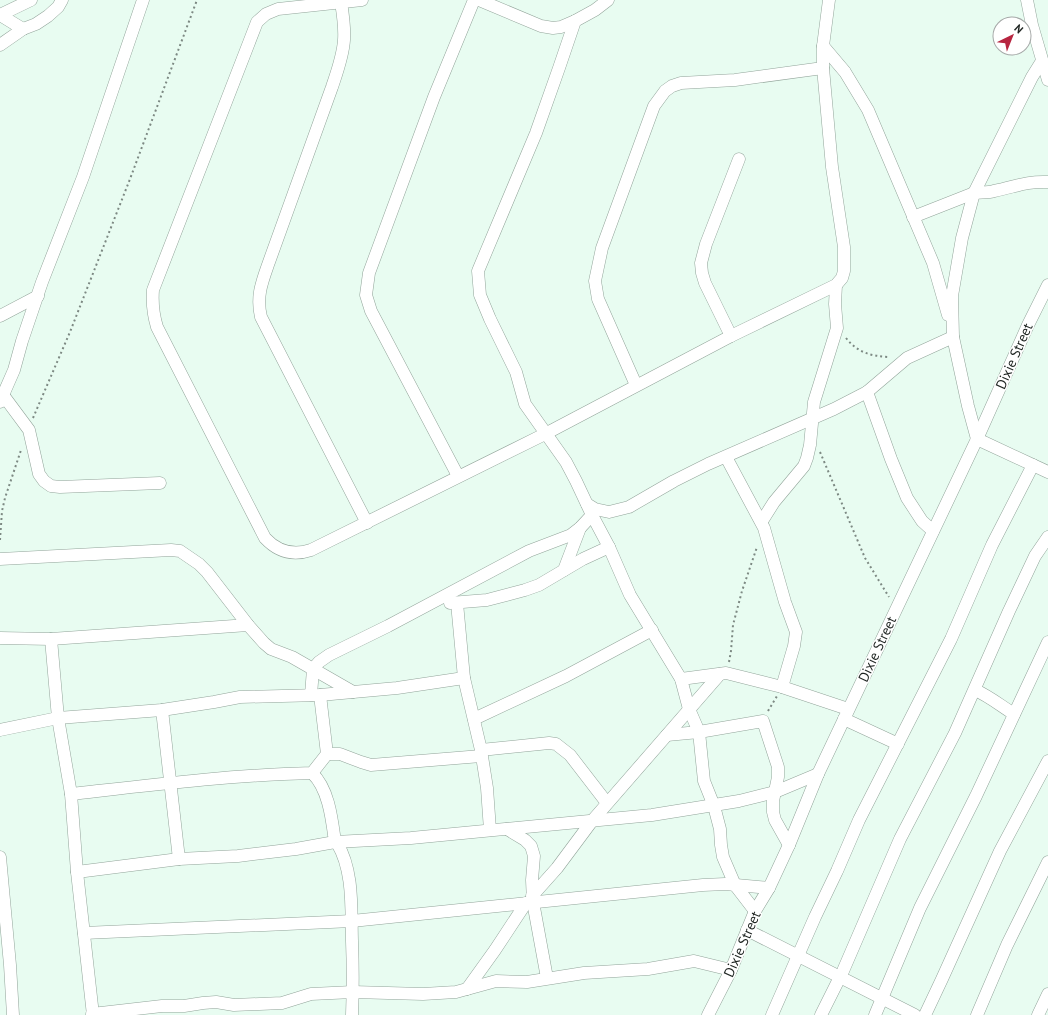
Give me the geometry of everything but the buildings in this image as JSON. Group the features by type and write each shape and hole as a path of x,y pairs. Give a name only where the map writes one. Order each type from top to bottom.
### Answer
{"street":[{"path":"0,15 31,0"},
{"path":"0,46 23,29 36,24 48,16 58,7 62,0"},
{"path":"143,0 83,177 42,282 14,370 2,398 29,430 39,474 44,481 51,486 160,484"},
{"path":"362,0 318,2 272,11 261,18 254,28 156,278 153,290 153,315 157,327 265,538 271,544 286,552 303,553 367,523 458,476 545,434 731,336 836,285 842,278 844,271 844,247 832,167 823,68 828,1"},
{"path":"458,476 371,311 366,295 369,273 434,97 474,0"},
{"path":"479,0 541,26 553,28 561,27 574,20 591,5 608,0"},
{"path":"1027,0 1032,24 1048,80"},
{"path":"342,2 344,42 340,62 269,262 261,287 259,307 261,317 367,523"},
{"path":"0,15 23,29"},
{"path":"574,20 536,133 478,271 480,295 516,372 525,404 566,462 609,547 630,595 681,679 689,709 699,732 704,780 714,806 720,829 723,857 735,885 755,911"},
{"path":"824,46 845,72 868,110 933,263 953,331 968,406 977,439 1048,472"},
{"path":"953,331 952,296 957,261 974,193 1032,77 1042,61"},
{"path":"636,385 598,299 596,281 602,248 654,106 672,86 681,83 735,80 823,68"},
{"path":"731,336 705,283 701,263 702,253 739,158"},
{"path":"913,217 974,193 994,191 1019,184 1048,182"},
{"path":"762,521 774,502 804,466 810,445 812,418 819,385 837,328 835,304 836,285"},
{"name":"Dixie Street","path":"708,1015 731,970 755,911 769,888 789,845 818,774 934,531 1028,325 1048,285"},
{"path":"0,316 38,296"},
{"path":"587,504 609,512 619,510 639,502 674,481 708,464 834,409 867,392 907,358 953,331"},
{"path":"0,375 14,370"},
{"path":"867,392 891,459 907,498 922,521 934,531"},
{"path":"726,457 762,521 785,602 796,632 794,646 782,687"},
{"path":"772,1015 860,820 954,632 983,564 1033,465"},
{"path":"312,773 327,754 316,695 313,669 319,662 342,647 435,602 522,554 571,535 592,515"},
{"path":"564,570 580,528"},
{"path":"821,1015 840,978 900,838 955,733 975,690 995,640 1035,556 1048,537"},
{"path":"435,602 457,603 487,600 509,595 539,585 583,559 609,547"},
{"path":"0,559 171,550 180,551 199,564 207,572 248,625 271,649 292,657 353,692"},
{"path":"457,603 464,678 474,719 487,788 490,830"},
{"path":"0,638 51,639 248,625"},
{"path":"474,719 566,676 652,630"},
{"path":"51,639 58,718 71,794 77,872 93,1014 162,1006 184,1006 216,1002 234,1005 282,1003 311,994 353,992 423,994 456,992 496,982 527,982 584,973 648,969 694,961 731,970"},
{"path":"875,1015 923,902 973,802 1048,642"},
{"path":"681,679 723,673 782,687 846,714 898,744"},
{"path":"467,989 530,901 592,821 689,709 723,673"},
{"path":"0,730 58,718 162,710 240,697 316,695 353,692 397,688 464,678"},
{"path":"975,690 987,695 1014,714"},
{"path":"162,710 169,783 179,859"},
{"path":"667,735 699,732 763,721 778,768 773,812 775,820 789,845"},
{"path":"327,754 340,754 370,765 481,753 549,743 556,744 570,755 607,803"},
{"path":"925,1015 1000,851 1048,761"},
{"path":"71,794 169,783 312,773 320,781 323,787 331,815 336,842 341,849 347,868 352,921 352,1015"},
{"path":"77,872 179,859 238,856 296,849 336,842 411,838 652,815 714,806 775,792 818,774"},
{"path":"507,829 525,840 531,846 534,856 530,901 547,978"},
{"path":"0,857 4,942 13,1015"},
{"path":"977,1015 1006,945 1048,862"},
{"path":"84,933 352,921 530,901 591,898 703,885 735,885 769,888"},
{"path":"747,930 915,1015"},
{"path":"1038,1015 1048,994"}],"path":[{"path":"29,430 41,397 70,332 130,179 197,0"},
{"path":"837,328 851,344 867,354 907,358"},
{"path":"0,540 2,511 22,449"},
{"path":"820,452 865,558 896,609"},
{"path":"723,673 731,652 733,625 742,592 758,546"},
{"path":"763,721 782,687"}]}
